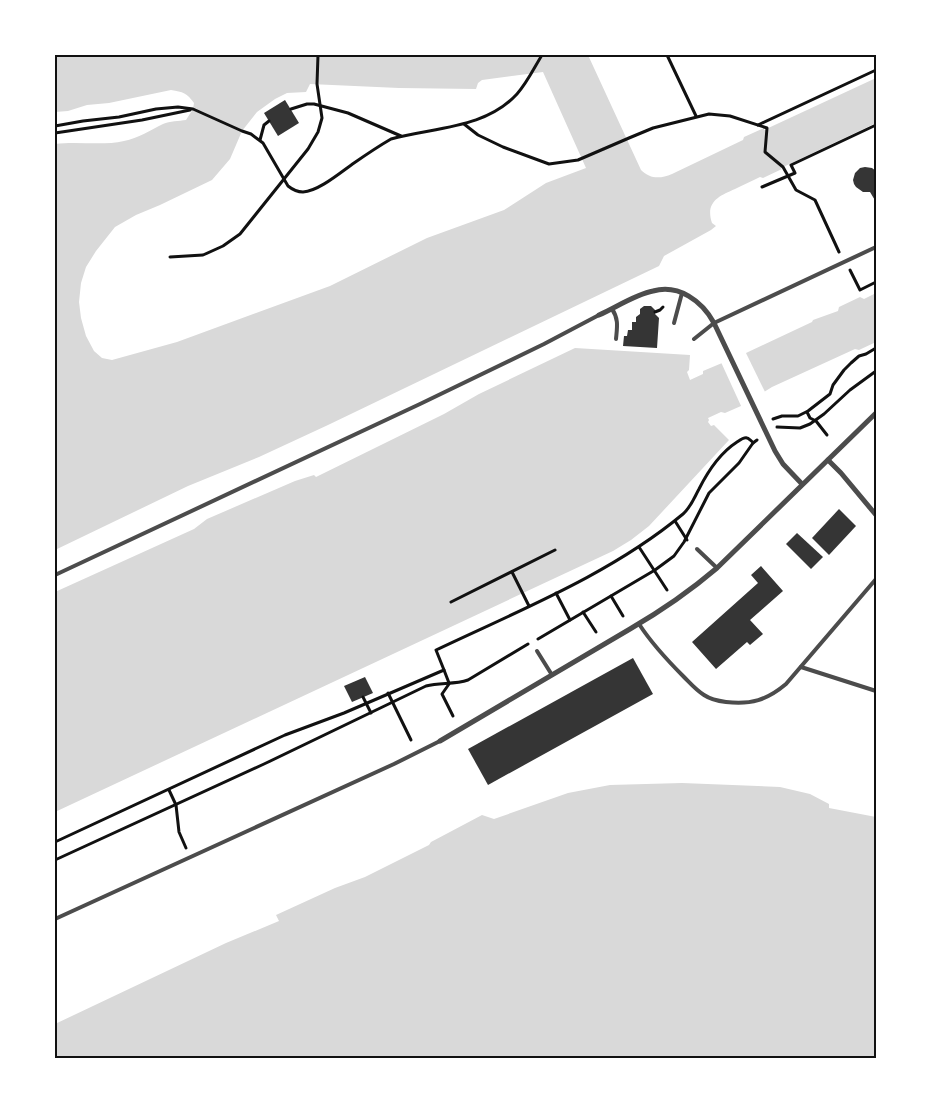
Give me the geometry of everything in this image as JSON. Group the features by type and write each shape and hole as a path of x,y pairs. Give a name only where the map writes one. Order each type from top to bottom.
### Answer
{"street":[{"path":"599,316 644,293 663,289 688,295 701,304 714,323 751,404 779,458 802,484"},
{"path":"440,741 639,624 688,591 717,568 876,413"},
{"path":"828,460 876,515"}],"lane":[{"path":"694,339 714,323 876,246"},
{"path":"674,323 682,293"},
{"path":"612,309 617,321 616,339"},
{"path":"55,575 420,404 599,316"},
{"path":"697,549 717,568"},
{"path":"639,624 651,642 668,661 702,694 720,701 745,703 761,700 781,688 801,667 876,579"},
{"path":"537,651 552,675"},
{"path":"801,667 876,691"},
{"path":"55,918 191,858 440,741"}],"path":[{"path":"170,257 203,255 231,241 240,234 308,149 318,132 322,118 318,84 318,55"},
{"path":"55,126 83,120 119,117 156,109 178,107 193,109 250,134 263,143 288,186 302,192 313,190 392,139 476,121 501,108 525,84 542,55"},
{"path":"667,55 696,116"},
{"path":"757,125 876,70"},
{"path":"290,109 314,104 348,113 402,136"},
{"path":"55,133 142,120 193,109"},
{"path":"464,124 478,135 503,147 549,164 578,160 653,128 696,116 709,114 730,116 767,128 765,152 783,167 796,190 815,200 835,243"},
{"path":"260,141 261,132 269,121"},
{"path":"762,187 795,173 791,166 876,125"},
{"path":"843,262 850,269 860,290 876,282"},
{"path":"655,312 663,306"},
{"path":"773,419 782,416 798,416 807,412 830,394 833,386 851,363 859,356 876,348"},
{"path":"777,426 800,428 816,421 850,390 876,371"},
{"path":"807,412 810,418 816,421 827,435"},
{"path":"449,684 436,650 556,593 639,547 689,509 713,465 734,444 744,438 748,438 754,443 739,463 710,493 686,539 674,556 655,570 611,596 623,616"},
{"path":"675,521 686,539 697,549"},
{"path":"639,547 667,590"},
{"path":"451,602 556,550"},
{"path":"512,572 529,606"},
{"path":"556,593 570,620"},
{"path":"583,612 596,632"},
{"path":"55,842 285,735 336,716 444,670"},
{"path":"55,860 176,805 426,686 449,684"},
{"path":"449,684 442,694 453,716"},
{"path":"388,693 410,740"},
{"path":"363,697 371,713"},
{"path":"169,790 176,805 179,832"}],"shaded area":[{"path":"55,55 588,55 641,170 652,177 663,177 743,140 744,137 764,128 764,130 876,78 876,123 763,178 760,177 719,197 710,210 712,223 716,226 664,256 659,266 328,425 259,457 188,486 55,550 55,144 107,143 129,140 166,123 186,120 193,109 194,103 189,97 179,91 171,90 55,112","holes":["543,72 586,168 546,183 504,210 427,238 330,286 177,342 112,360 102,358 94,351 86,336 79,302 81,283 86,267 115,227 136,215 212,180 230,159 242,131 257,112 287,93 306,92 310,84 476,89 478,83 482,80"]},
{"path":"876,293 876,342 859,350 855,349 772,387 741,406 708,418 711,426 714,425 729,440 649,526 631,540 613,551 55,812 55,592 194,529 207,519 295,481 314,475 316,477 444,414 479,394 575,348 690,355 689,370 687,372 690,380 703,374 703,371 746,353 813,320 838,311 839,307 860,297 864,299"},
{"path":"682,783 780,787 810,794 829,804 829,808 876,817 876,1058 55,1058 55,1024 226,943 279,921 276,915 335,888 365,877 429,845 431,842 482,815 494,819 568,793 610,785"}],"pier":[{"path":"745,351 766,394 742,408 720,360"}],"building":[{"path":"285,100 299,123 278,136 264,113"},
{"path":"865,167 876,171 876,202 870,192 863,192 854,184 855,173 860,168"},
{"path":"644,306 651,306 659,318 657,348 623,346 624,336 627,336 628,330 632,330 632,322 636,322 640,309"},
{"path":"839,509 856,526 829,555 812,538"},
{"path":"797,533 823,557 811,569 786,544"},
{"path":"761,566 783,591 750,620 763,634 750,645 747,642 716,669 692,642 758,583 751,575"},
{"path":"633,658 653,694 488,785 468,749"},
{"path":"365,677 373,693 352,702 344,686"}]}
